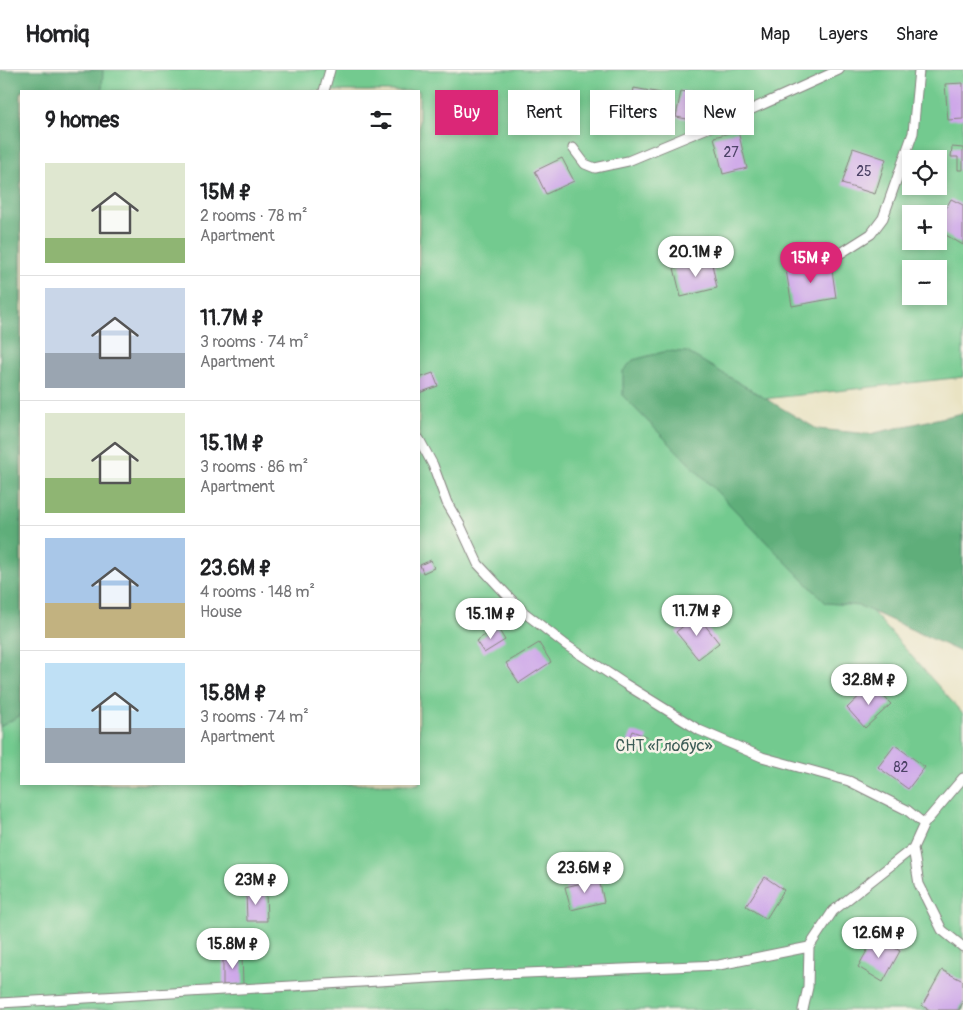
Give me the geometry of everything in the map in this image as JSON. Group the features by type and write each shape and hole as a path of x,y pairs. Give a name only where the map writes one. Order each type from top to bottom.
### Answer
{"lane":[{"path":"324,90 330,70"},
{"path":"573,148 585,164 595,168 628,161 739,115 839,70"},
{"path":"840,253 871,234 883,218 913,133 919,70"},
{"path":"420,441 433,465 447,503 460,525 478,564 521,610 566,645 699,730 762,757 849,781 907,810 924,824"},
{"path":"803,1010 808,987 809,947 833,911 913,848 924,824 963,778"},
{"path":"913,848 919,884 942,930 963,948"},
{"path":"0,1003 500,974 718,965 809,947"}],"green space":[{"path":"0,70 103,70 102,90 20,90 20,716 0,727"},
{"name":"СНТ «Глобус»","path":"68,70 963,70 963,377 691,407 963,714 963,1010 0,1010 0,311 20,240 20,785 420,785 420,90 62,90"},
{"path":"667,351 687,352 817,429 870,434 963,413 963,653 860,606 826,603 623,396 623,371 633,360"}],"building":[{"path":"963,83 963,119 948,120 945,84"},
{"path":"681,91 685,92 685,119 676,117"},
{"path":"739,135 747,168 723,174 714,137"},
{"path":"952,147 963,148 963,170 958,170 958,157 951,157"},
{"path":"853,148 886,159 875,194 842,184"},
{"path":"562,158 574,181 546,194 535,171"},
{"path":"951,199 963,205 963,245 947,236 947,206"},
{"path":"711,259 717,288 681,297 674,268"},
{"path":"831,263 836,298 792,306 786,270"},
{"path":"433,373 438,386 420,393 420,378"},
{"path":"431,560 434,568 423,573 420,565"},
{"path":"697,615 719,643 698,659 676,632"},
{"path":"497,627 505,640 484,653 476,641"},
{"path":"539,643 551,662 519,683 506,663"},
{"path":"872,684 891,704 865,728 847,708"},
{"path":"632,731 648,737 642,752 626,746"},
{"path":"895,745 925,767 908,789 878,767"},
{"path":"765,877 784,890 766,919 746,906"},
{"path":"599,879 604,902 571,910 565,887"},
{"path":"246,892 266,892 267,921 247,921"},
{"path":"875,936 900,951 883,982 858,967"},
{"path":"223,956 242,956 243,984 223,985"},
{"path":"942,970 963,981 963,1002 959,1010 930,1010 922,1006"}]}
